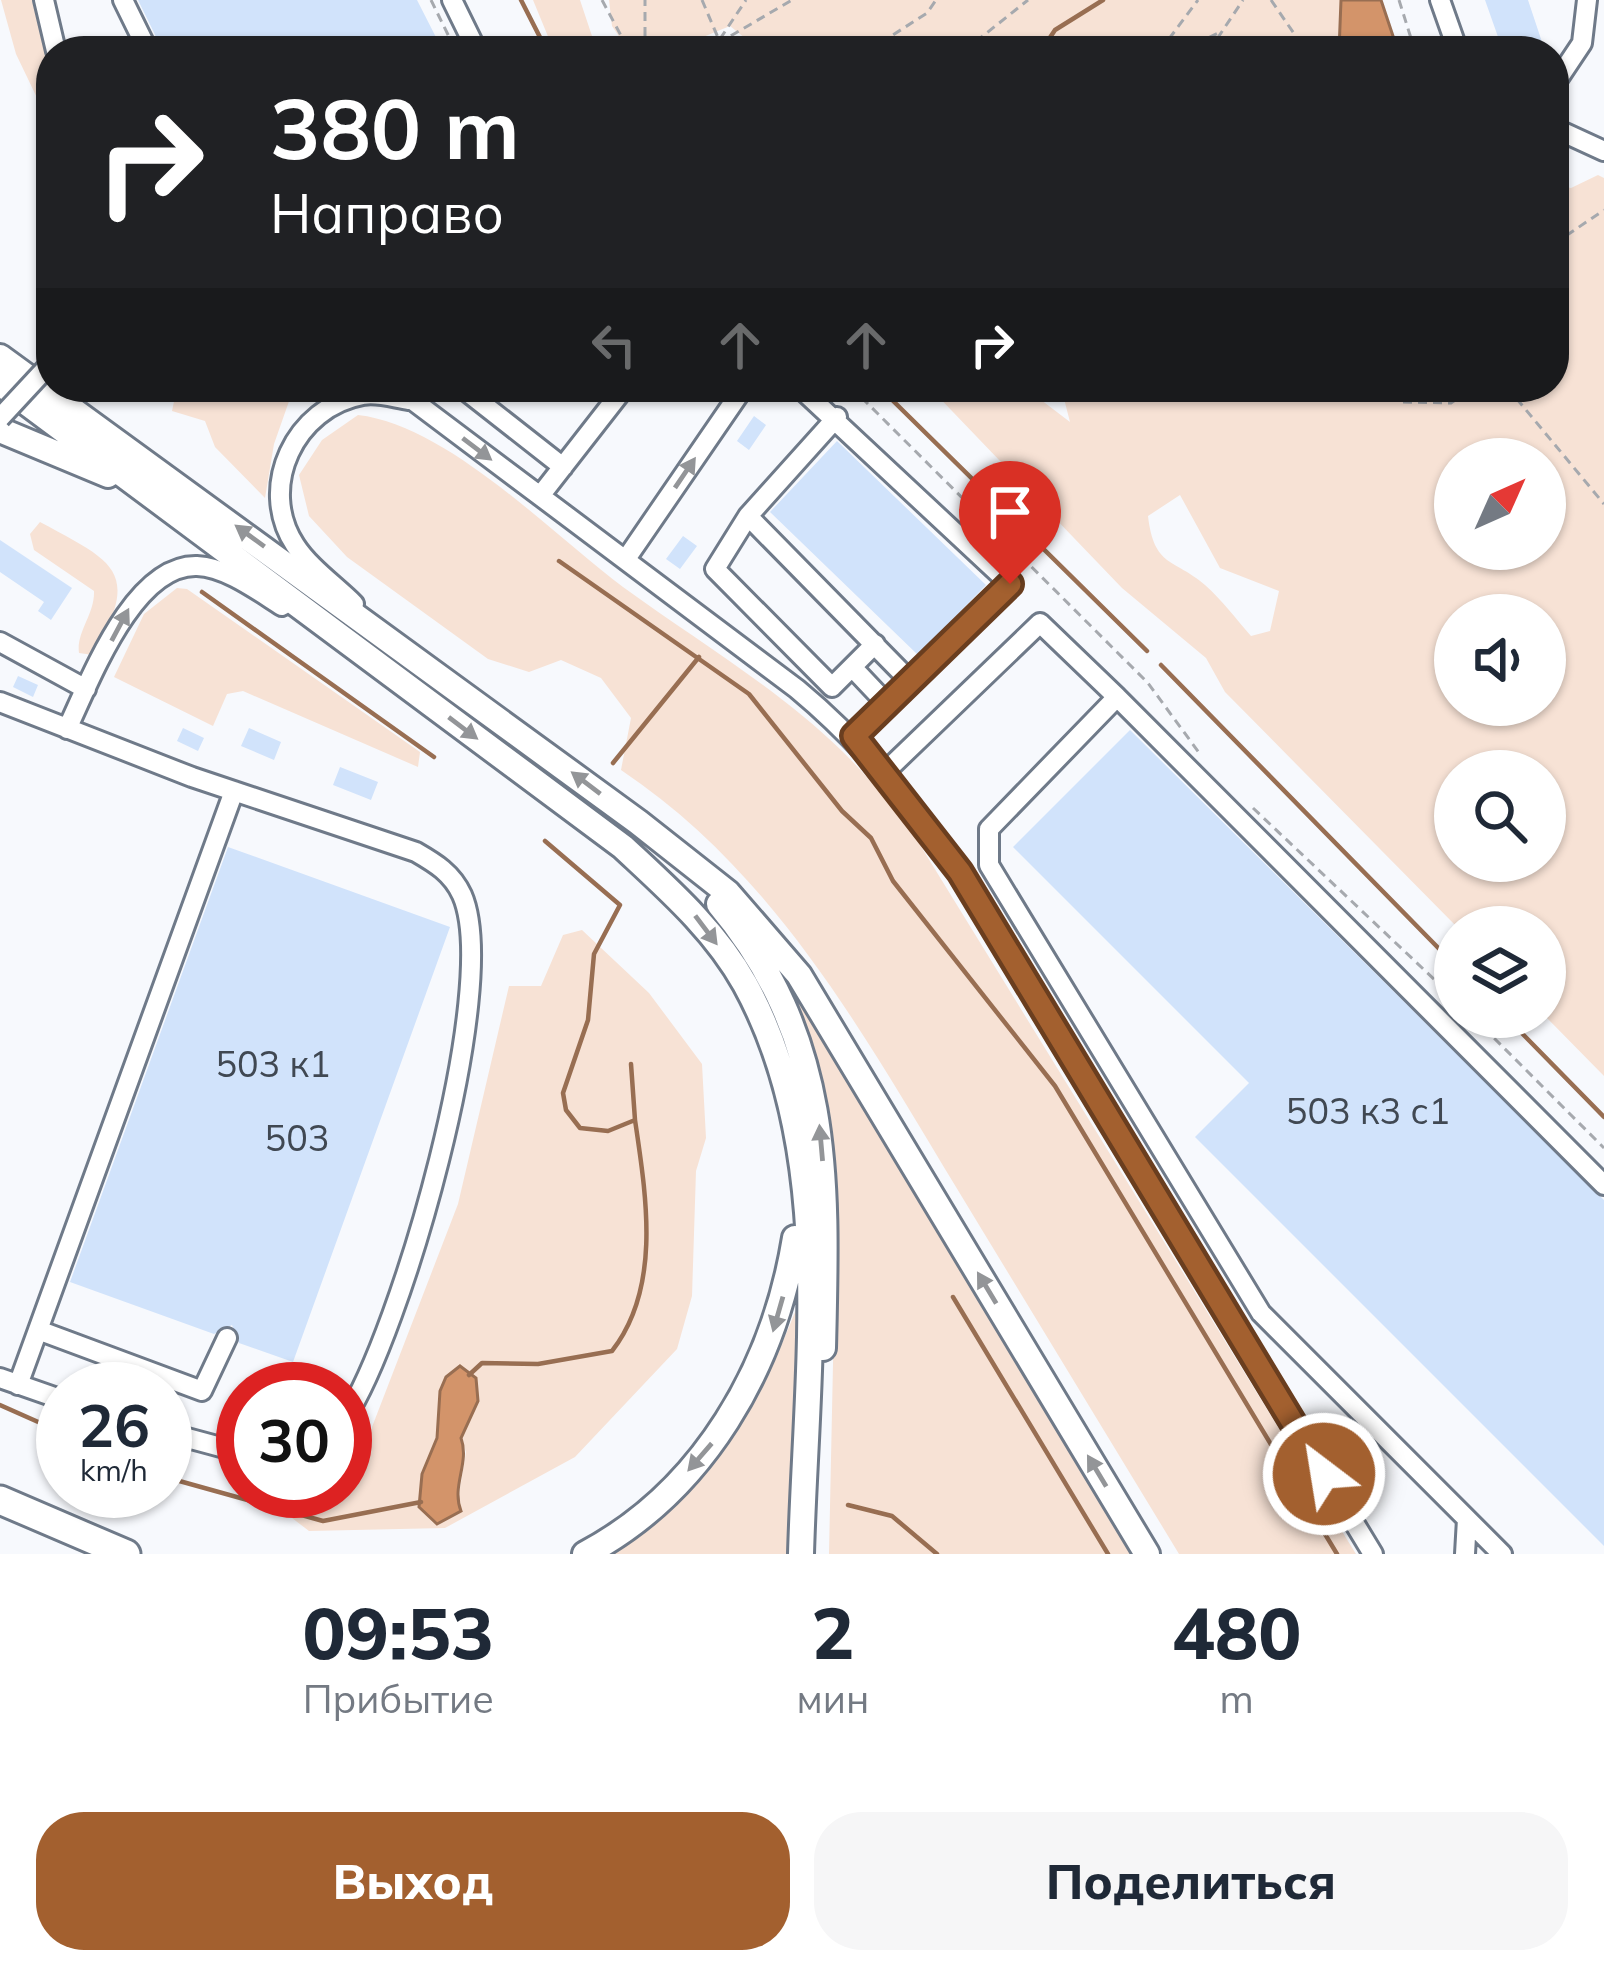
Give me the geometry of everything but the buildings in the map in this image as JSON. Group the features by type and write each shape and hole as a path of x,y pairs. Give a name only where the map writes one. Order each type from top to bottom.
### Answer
{"highway":[{"path":"0,1500 126,1554"}],"main road":[{"path":"0,336 36,375"},
{"path":"0,357 36,382"},
{"path":"0,383 623,848 696,917 744,982 777,1055 803,1185 801,1554"},
{"path":"65,402 379,628 728,893 799,975 1147,1554"},
{"path":"0,430 153,495"},
{"path":"678,856 734,923 771,979 800,1048 821,1127 826,1216 815,1554"},
{"path":"585,1554 615,1539 667,1491 707,1452 736,1407 778,1320 803,1185"},
{"path":"86,1536 147,1554"}],"street":[{"path":"44,0 52,36"},
{"path":"123,0 141,36"},
{"path":"452,0 470,36"},
{"path":"1440,0 1453,36"},
{"path":"1569,62 1582,43 1587,0"},
{"path":"1569,135 1604,151"},
{"path":"0,418 36,379"},
{"path":"344,402 302,429 284,460 277,500 295,546 379,628"},
{"path":"414,402 854,736 886,772 960,872 1373,1554"},
{"path":"479,402 563,467"},
{"path":"540,496 613,402"},
{"path":"626,559 734,402"},
{"path":"818,402 1010,584 854,736"},
{"path":"837,417 748,516 715,568 832,687 874,644"},
{"path":"748,516 910,681"},
{"path":"67,729 143,592 157,579 197,566 243,582 369,658"},
{"path":"886,772 1040,623 1604,1185"},
{"path":"0,642 86,689"},
{"path":"852,667 886,704"},
{"path":"1117,697 989,829 989,865 1147,1120 1240,1286 1261,1313 1502,1554"},
{"path":"0,702 234,791 416,852 443,867 463,896 469,938 464,1034 449,1126 393,1305 369,1362"},
{"path":"9,1381 38,1330 234,791"},
{"path":"38,1330 202,1391 227,1338"},
{"path":"1466,1519 1466,1554"}],"path":[{"path":"430,0 448,36"},
{"path":"602,0 621,36"},
{"path":"643,36 645,0"},
{"path":"701,0 717,36"},
{"path":"722,36 746,0"},
{"path":"726,36 792,0"},
{"path":"891,36 927,13 936,0"},
{"path":"983,36 1028,0"},
{"path":"1171,36 1198,0"},
{"path":"1218,36 1243,0"},
{"path":"1271,0 1296,36"},
{"path":"1399,0 1410,36"},
{"path":"1204,36 1220,32"},
{"path":"1569,234 1604,209"},
{"path":"866,402 1148,683 1208,764"},
{"path":"1402,402 1452,402"},
{"path":"1519,402 1604,504"},
{"path":"1240,797 1434,979"},
{"path":"1494,1038 1604,1148"}],"shaded area":[{"path":"1,0 32,0 41,36 36,36 36,96 16,54"},
{"path":"533,0 580,0 592,36 548,36"},
{"path":"609,0 1341,0 1340,36 742,36 730,26 706,36 619,36 612,26"},
{"path":"1341,0 1381,0 1393,36 1340,36"},
{"path":"1598,175 1604,178 1604,1076 1566,1037 1566,906 1436,906 1225,692 1206,658 1122,588 943,402 1044,402 1070,422 1065,402 1569,402 1569,188","holes":["1180,495 1220,568 1279,591 1270,631 1251,636 1205,585 1160,554 1148,516"]},
{"path":"174,402 289,402 274,444 265,498 215,447 205,421 172,411"},
{"path":"358,415 427,438 462,460 623,587 790,706 868,779 909,827 1356,1554 1179,1554 886,1071 811,959 725,857 676,811 621,770 631,718 601,678 561,660 529,672 488,659 347,557 309,516 299,475 322,440"},
{"path":"40,522 87,548 113,572 116,605 93,655 79,653 79,645 94,591 34,550 30,534"},
{"path":"177,588 187,589 420,752 418,767 243,691 227,694 213,726 114,677 144,614"},
{"path":"582,930 649,993 702,1064 706,1138 696,1171 692,1296 677,1349 575,1457 445,1528 309,1531 292,1518 372,1518 372,1427 458,1204 509,986 541,986 563,935","holes":["440,1391 478,1400 461,1438 466,1452 457,1506 423,1474 437,1438"]},
{"path":"771,952 821,1024 1132,1554 829,1554 837,1173 815,1051"},
{"path":"797,1307 789,1554 609,1554 671,1505 723,1446 764,1379"},
{"path":"460,1366 476,1378 478,1401 461,1438 461,1511 437,1524 419,1507 422,1474 437,1438 440,1391 446,1377"}],"waterway":[{"path":"521,0 539,36"},
{"path":"1051,36 1103,0"},
{"path":"894,402 1147,651"},
{"path":"559,561 749,694 842,811 871,838 893,881 1055,1086 1337,1554"},
{"path":"202,592 434,757"},
{"path":"613,763 699,657"},
{"path":"1161,665 1434,944"},
{"path":"469,1375 482,1363 538,1364 612,1351 628,1326 644,1270 646,1209 635,1120 608,1131 580,1128 566,1110 563,1093 588,1020 594,954 620,905 545,841"},
{"path":"1527,1038 1604,1117"},
{"path":"631,1064 635,1120"},
{"path":"953,1297 1108,1554"},
{"path":"0,1405 36,1421"},
{"path":"192,1485 323,1521 421,1502"},
{"path":"848,1505 892,1516 937,1554"}],"route":[{"path":"1010,584 854,736 960,872 1324,1474"}]}
